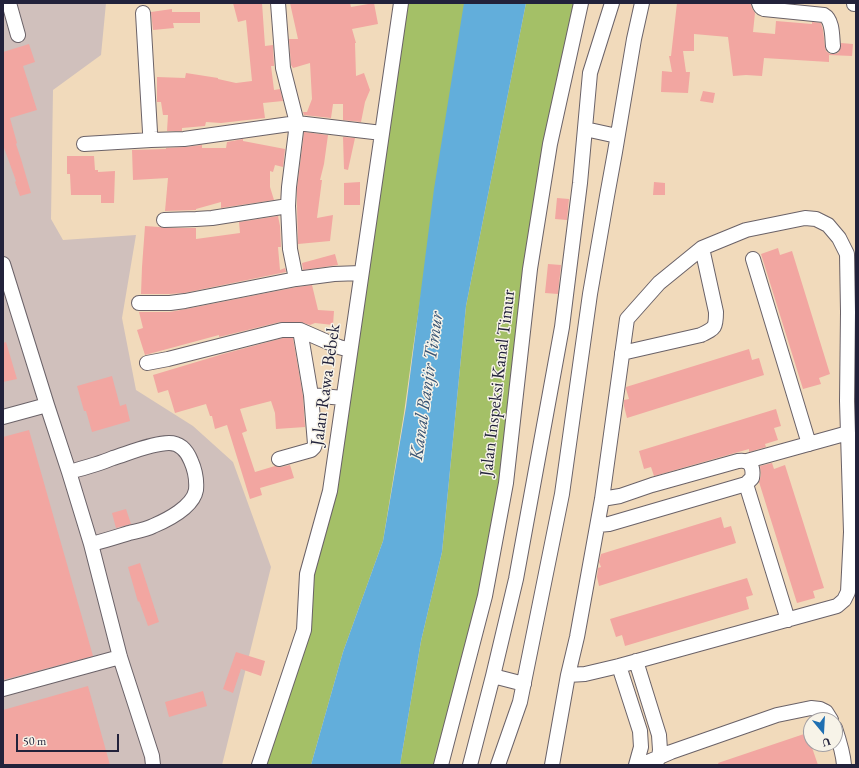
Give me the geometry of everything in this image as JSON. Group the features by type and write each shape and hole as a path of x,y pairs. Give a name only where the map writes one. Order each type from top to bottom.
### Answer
{"street":[{"path":"9,3 18,35"},
{"path":"278,3 283,68 297,123 288,187 290,249 296,279"},
{"name":"Jalan Rawa Bebek","path":"259,765 304,630 307,574 330,491 401,3"},
{"name":"Jalan Inspeksi Kanal Timur","path":"441,765 486,596 506,483 532,261 550,144 581,3"},
{"path":"470,765 516,579 562,327 580,183 590,73 612,3"},
{"path":"498,765 520,702 562,494 590,294 634,39 642,3"},
{"path":"759,3 761,8 764,9 824,15 831,24 833,46"},
{"path":"143,13 151,140"},
{"path":"84,144 184,139 297,123 382,133"},
{"path":"585,129 617,136"},
{"path":"164,220 212,218 288,206"},
{"path":"552,765 568,676 577,637 598,524 627,319 659,283 702,248 746,230 805,218 816,219 828,225 840,238 846,254 848,312 847,401 851,532 848,592 844,600 837,606 788,620 619,666 585,674 568,676"},
{"path":"622,353 701,335 713,328 716,323 716,312 702,248"},
{"path":"753,259 809,444"},
{"path":"3,264 91,544 120,657 152,756 153,765"},
{"path":"140,303 170,303 185,301 296,279 334,274 361,273"},
{"path":"147,363 282,330 300,330 339,347 350,350"},
{"path":"279,459 311,450 316,444 311,395 300,330"},
{"path":"311,395 343,398"},
{"path":"3,417 47,405"},
{"path":"602,499 620,496 652,485 738,461 747,461 848,433"},
{"path":"69,472 133,451 169,443 182,446 189,456 196,472 196,491 194,496 191,501 174,516 152,527 91,544"},
{"path":"598,524 609,524 746,484 753,475 750,463 747,461"},
{"path":"746,484 788,620"},
{"path":"3,689 120,657"},
{"path":"636,661 659,735 660,750 657,761"},
{"path":"619,666 640,731 642,747 636,765"},
{"path":"493,676 524,684"},
{"path":"641,765 657,761 777,715 811,708 820,709 826,712"},
{"path":"842,752 844,765"}],"shaded area":[{"path":"3,3 106,3 101,55 53,90 51,219 63,240 136,235 122,318 136,390 193,426 233,462 271,567 222,765 3,765"}],"green space":[{"path":"401,3 465,3 404,413 383,541 343,652 311,765 262,765 304,630 307,574 330,491"},
{"path":"526,3 581,3 550,144 506,483 441,765 400,765 421,641 442,552 466,306"}],"water":[{"name":"Kanal Banjir Timur","path":"464,3 526,3 466,306 442,552 421,641 400,765 311,765 343,652 383,541 406,407 434,189"}],"building":[{"path":"233,3 262,3 265,46 273,45 274,66 271,66 274,90 280,89 283,101 263,103 265,118 221,123 206,122 205,126 182,128 182,131 167,131 168,115 163,115 161,102 157,102 157,77 185,78 186,73 218,78 236,83 252,81 246,20 238,22"},
{"path":"290,3 350,3 351,7 374,3 378,24 352,29 356,43 356,76 364,73 370,90 365,102 361,122 343,120 343,104 333,104 331,118 304,115 303,112 307,112 312,99 310,63 293,68 291,65 289,39 298,39"},
{"path":"677,3 751,3 755,13 753,32 775,34 776,21 812,24 812,22 821,23 826,51 830,54 838,53 841,43 853,44 852,56 829,55 829,62 764,58 762,76 733,76 728,37 694,34 694,51 683,51 686,72 690,72 688,93 661,92 662,71 672,72 669,56 671,56"},
{"path":"172,9 172,12 200,12 200,23 173,23 174,28 153,30 151,12"},
{"path":"29,44 35,62 23,66 37,110 10,118 16,144 31,193 20,196 3,145 3,52"},
{"path":"703,91 715,93 713,103 700,101"},
{"path":"304,132 328,135 320,180 322,180 317,218 333,215 330,241 298,244 297,188"},
{"path":"343,137 355,138 348,170 344,169"},
{"path":"243,139 243,141 285,149 283,167 275,165 273,172 270,171 270,187 274,200 221,208 221,202 196,210 165,211 168,178 133,180 132,150 166,149 202,145 202,148 226,148 227,142"},
{"path":"67,156 94,156 95,170 98,170 98,172 115,171 114,203 101,203 101,195 71,195 70,174 67,174"},
{"path":"360,182 360,205 344,205 344,183"},
{"path":"654,182 665,183 665,195 653,195"},
{"path":"557,198 569,199 567,220 555,219"},
{"path":"278,216 281,247 278,247 280,270 285,268 286,272 184,293 141,294 145,226 164,228 196,228 196,239 240,233 239,222"},
{"path":"778,248 780,255 792,251 830,374 819,378 821,384 803,389 761,254"},
{"path":"335,254 338,265 303,270 302,263"},
{"path":"548,264 561,265 558,294 545,293"},
{"path":"312,285 318,310 334,311 333,325 315,323 310,325 300,322 280,322 219,337 219,335 145,355 137,330 143,328 139,312 170,312"},
{"path":"283,338 293,338 303,396 305,427 276,429 275,413 271,401 240,409 247,431 242,433 255,472 275,466 281,467 290,465 294,478 260,488 262,495 250,499 227,425 215,429 212,416 210,416 206,404 175,413 168,390 158,393 153,375"},
{"path":"6,342 17,379 3,382 3,343"},
{"path":"749,349 752,360 759,358 764,375 627,418 624,400 629,399 626,387"},
{"path":"112,376 120,406 126,404 130,421 92,432 77,386"},
{"path":"776,409 781,426 774,428 778,440 765,444 766,447 749,452 749,449 654,476 651,467 644,469 639,451"},
{"path":"29,430 93,656 3,680 3,437"},
{"path":"772,463 774,469 785,465 824,588 813,591 815,598 797,603 759,482 761,475 760,466"},
{"path":"126,509 131,524 116,528 112,513"},
{"path":"721,517 724,528 731,526 736,543 599,586 597,577 598,568 601,567 599,562 601,554"},
{"path":"140,563 159,622 148,626 139,601 138,602 128,567"},
{"path":"747,578 753,595 746,597 749,609 625,646 622,635 616,637 610,619"},
{"path":"236,652 265,661 261,676 241,669 233,693 223,689"},
{"path":"88,686 110,765 3,765 3,710"},
{"path":"203,691 207,706 169,717 165,702"},
{"path":"803,734 803,752 814,752 818,765 719,765 718,763"}]}
